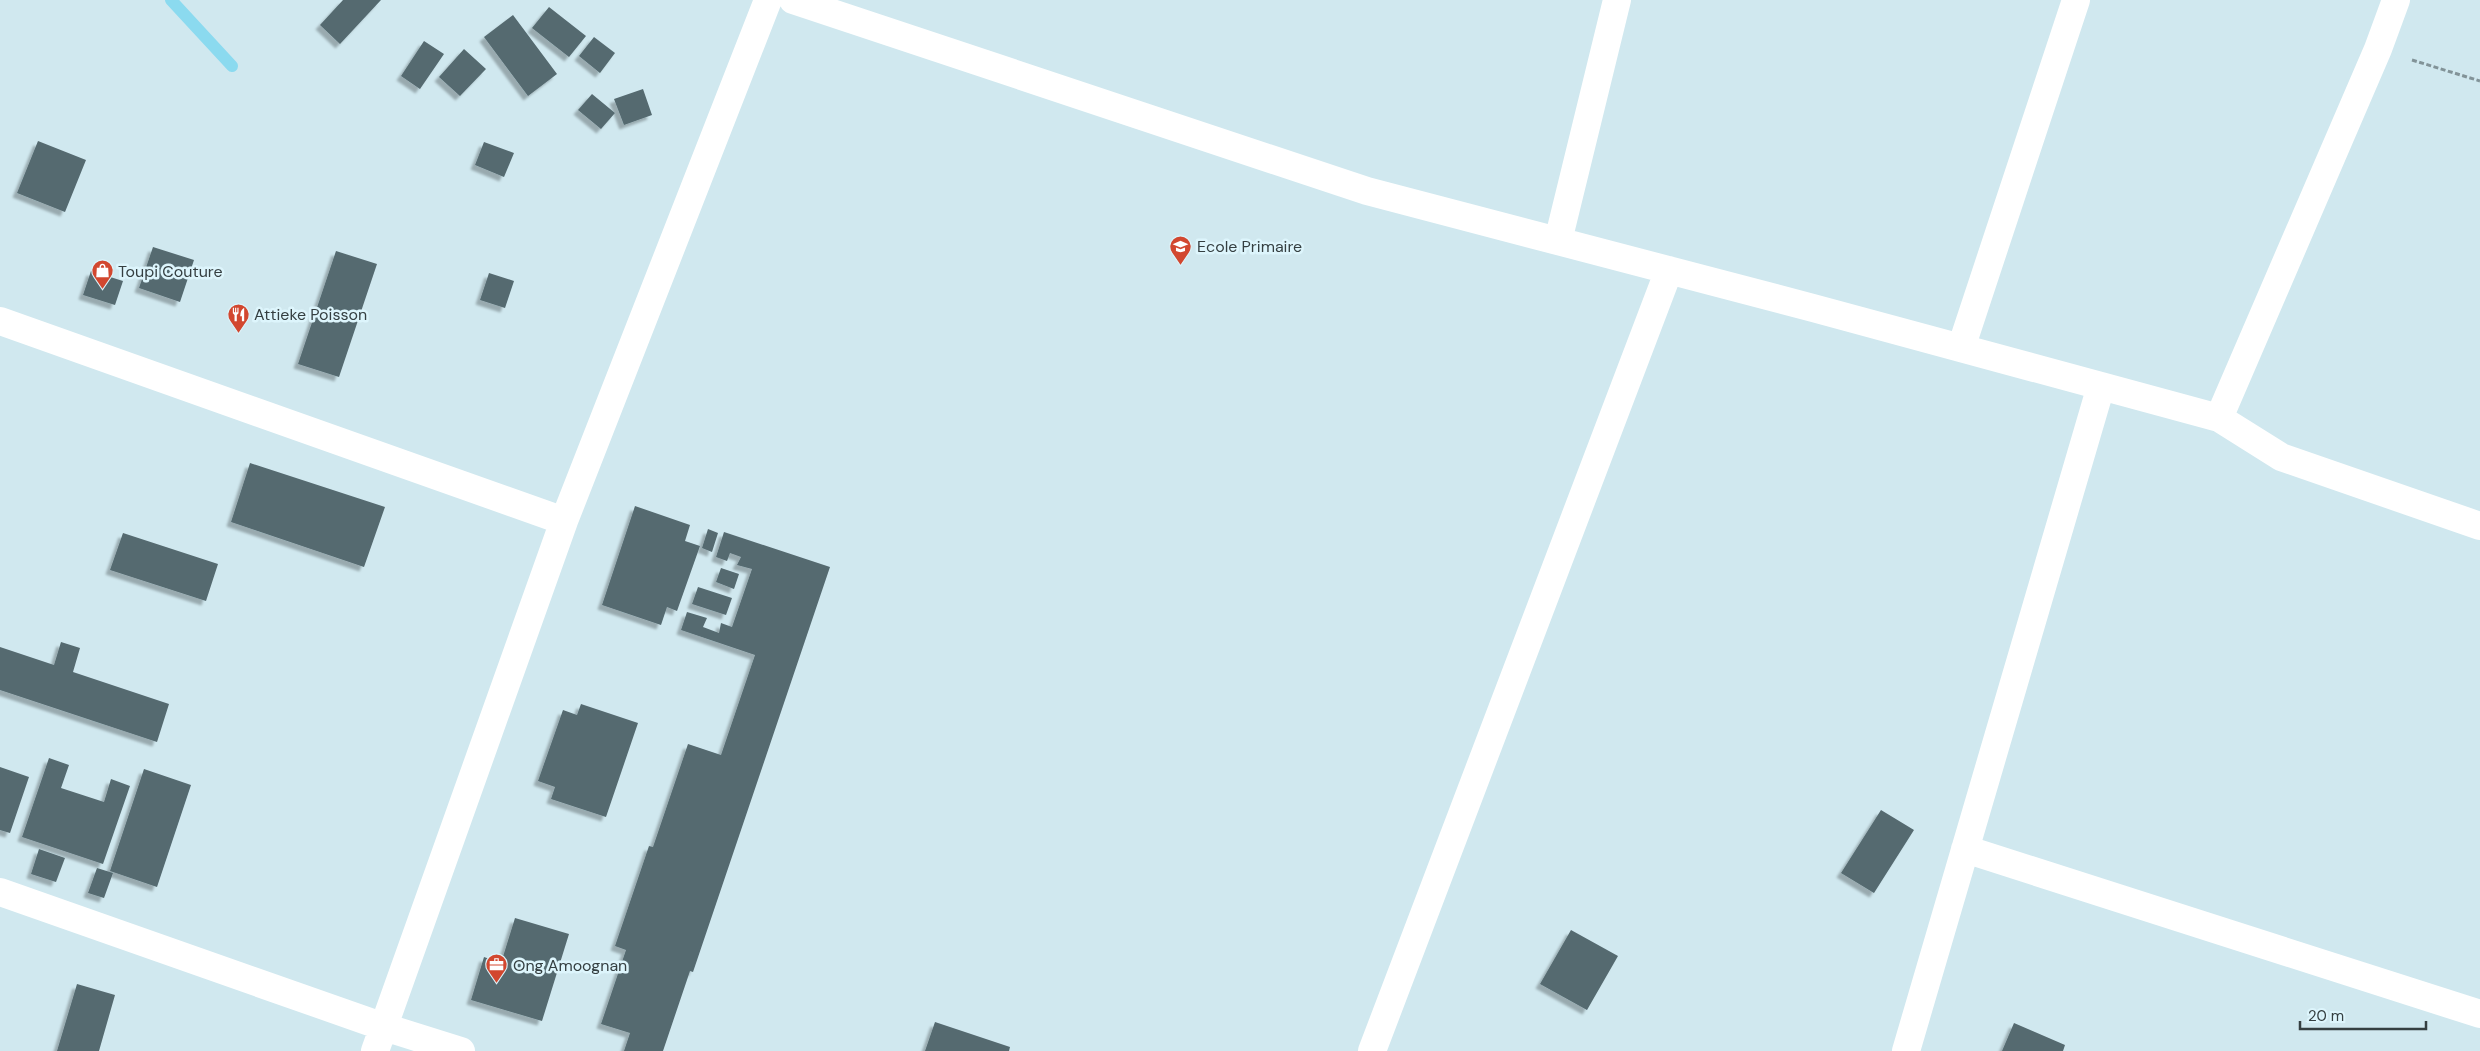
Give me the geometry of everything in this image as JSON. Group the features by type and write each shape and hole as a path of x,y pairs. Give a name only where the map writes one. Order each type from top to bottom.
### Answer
{"street":[{"path":"380,1039 564,521 768,0"},
{"path":"793,0 1367,191 1558,240 2218,418 2281,457 2480,526"},
{"path":"1558,240 1617,0"},
{"path":"1961,348 2076,0"},
{"path":"2218,418 2378,49 2396,0"},
{"path":"1372,1051 1669,270"},
{"path":"0,321 564,521"},
{"path":"1906,1051 2101,386"},
{"path":"1965,849 2480,1014"},
{"path":"0,892 380,1039 461,1051"}],"path":[{"path":"2378,49 2480,81"}],"building":[{"path":"343,0 381,0 340,44 320,25"},
{"path":"549,7 586,36 569,57 532,28"},
{"path":"513,15 557,74 528,96 484,37"},
{"path":"594,37 615,53 600,73 579,56"},
{"path":"424,41 444,54 420,89 401,76"},
{"path":"464,49 486,69 460,96 439,77"},
{"path":"643,89 652,115 624,125 614,99"},
{"path":"592,94 615,113 601,129 578,110"},
{"path":"38,141 86,160 65,212 17,193"},
{"path":"484,142 514,153 504,177 475,165"},
{"path":"153,247 194,260 180,302 139,288"},
{"path":"336,251 377,264 339,377 298,364"},
{"path":"91,271 123,281 115,305 83,295"},
{"path":"489,273 514,281 505,308 480,300"},
{"path":"250,463 385,507 364,567 231,522"},
{"path":"635,506 690,525 685,541 700,546 677,611 667,607 661,625 602,605"},
{"path":"708,529 718,533 712,552 702,548"},
{"path":"724,532 830,567 693,972 690,971 663,1051 624,1051 630,1033 601,1024 626,950 615,946 649,846 653,847 688,744 721,755 755,655 681,630 687,612 707,618 703,627 719,633 721,623 732,627 752,569 737,565 741,557 730,553 727,561 716,557"},
{"path":"123,533 218,564 206,601 110,570"},
{"path":"721,568 739,574 734,589 716,582"},
{"path":"698,587 732,598 726,615 692,604"},
{"path":"61,642 80,648 73,672 169,704 157,742 0,690 0,647 54,665"},
{"path":"581,704 638,723 606,817 551,799 555,787 538,781 563,710 577,715"},
{"path":"49,758 69,765 61,788 104,802 111,779 130,786 103,864 22,837"},
{"path":"0,767 29,777 10,833 0,830"},
{"path":"144,769 191,785 157,887 110,871"},
{"path":"1881,810 1914,830 1874,893 1841,873"},
{"path":"39,849 65,858 56,882 31,874"},
{"path":"97,868 113,873 104,898 88,893"},
{"path":"515,918 569,934 542,1021 471,1000 484,957 501,963"},
{"path":"1571,930 1618,956 1587,1010 1540,984"},
{"path":"77,984 115,995 99,1051 57,1051"},
{"path":"935,1022 1010,1047 1009,1051 925,1051"},
{"path":"2014,1023 2065,1045 2063,1051 2002,1051"}],"waterway":[{"path":"171,0 232,66"}],"place":[{"name":"Ecole Primaire","path":"1181,265"},
{"name":"Toupi Couture","path":"102,290"},
{"name":"Attieke Poisson","path":"238,333"},
{"name":"Ong Amoognan","path":"497,984"}]}
